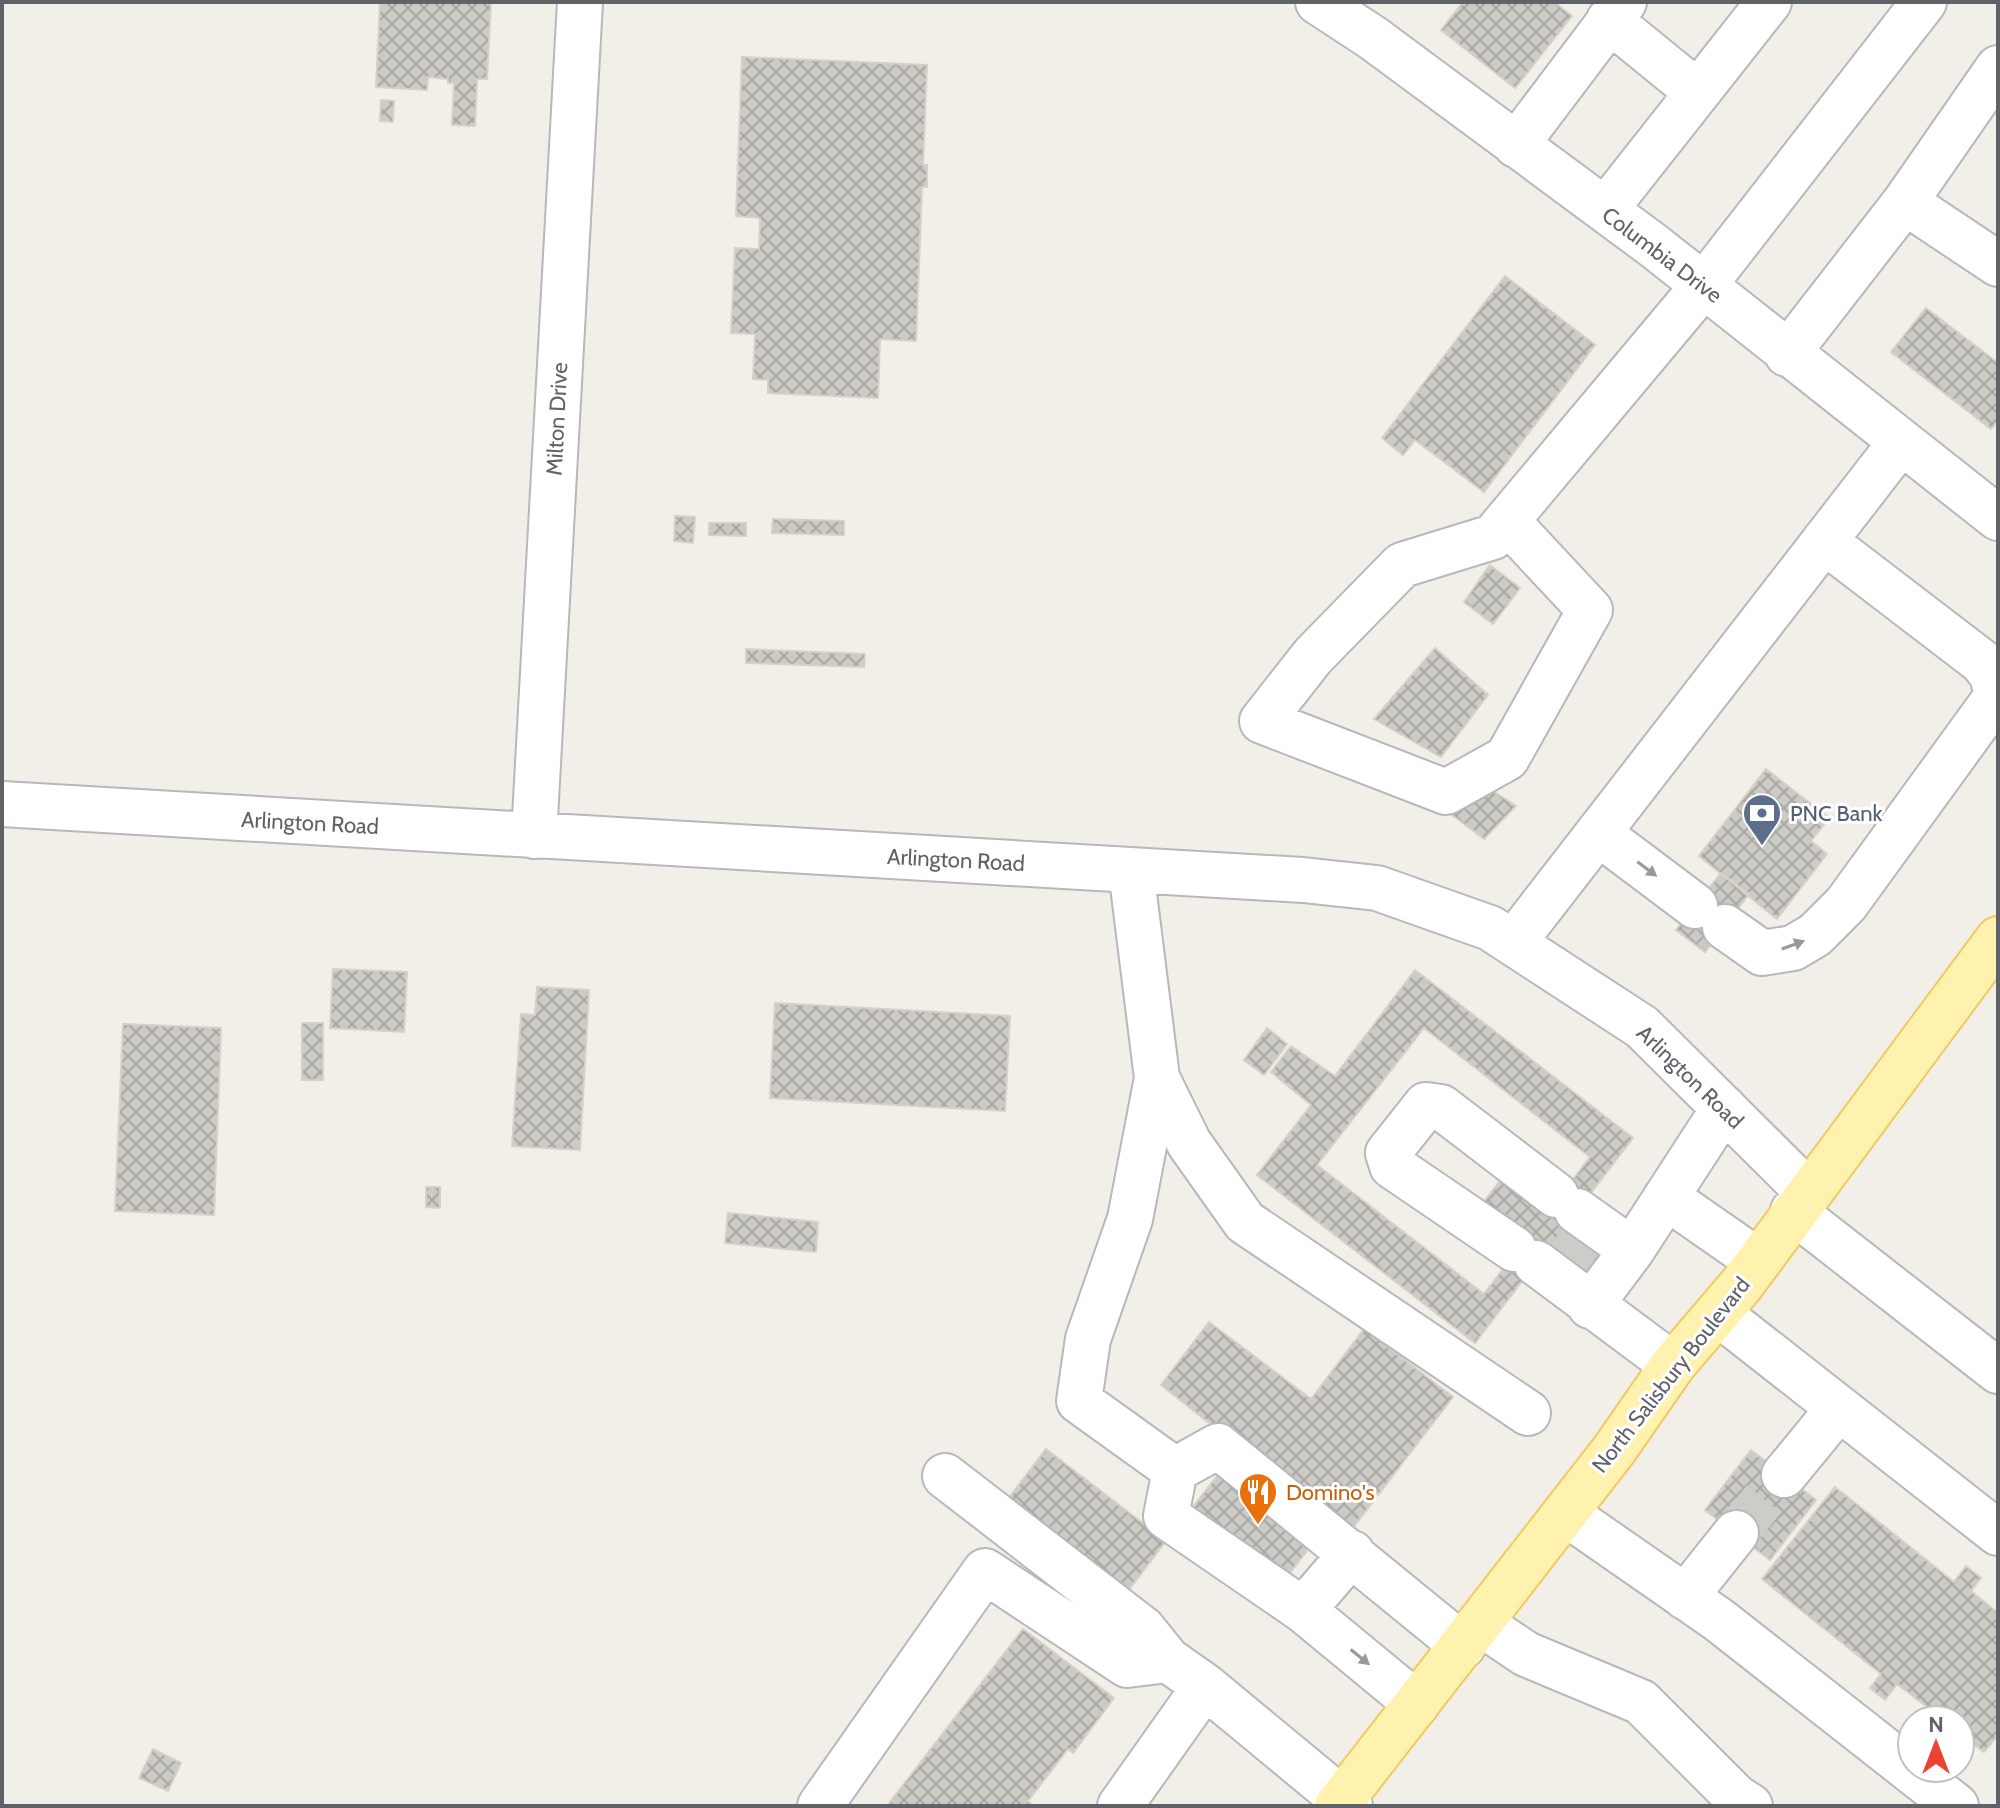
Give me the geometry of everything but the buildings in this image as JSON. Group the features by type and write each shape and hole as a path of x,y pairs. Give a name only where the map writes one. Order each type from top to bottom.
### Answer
{"main road":[{"name":"North Salisbury Boulevard","path":"1343,1804 1565,1513 1673,1365 1719,1314 1800,1201 1998,939"}],"street":[{"name":"Milton Drive","path":"534,836 580,2"},
{"name":"Columbia Drive","path":"1318,2 1373,38 1704,285 1787,354 1998,518"},
{"path":"1605,210 1769,2"},
{"path":"1507,521 1590,610 1507,758 1446,792 1262,721 1313,656 1402,565 1493,537 1704,285 1924,2"},
{"path":"1516,145 1616,11 1696,91"},
{"path":"1787,354 1905,202 1998,68"},
{"path":"1905,202 1998,264"},
{"path":"1513,943 1901,442"},
{"path":"1598,833 1762,953 1793,948 1815,935 1846,904 1997,696 1992,675 1982,662 1824,541"},
{"name":"Arlington Road","path":"2,804 1303,880 1377,888 1490,928 1642,1027 1724,1108 1800,1201 1998,1371"},
{"path":"1131,870 1157,1078 1130,1219 1088,1339 1079,1401 1175,1470"},
{"path":"1157,1078 1189,1143 1245,1222 1528,1413"},
{"path":"1590,1306 1632,1250 1724,1108"},
{"path":"1666,1197 1758,1261"},
{"path":"1632,1250 1559,1240 1590,1306 1673,1365"},
{"path":"1719,1314 1998,1533"},
{"path":"1784,1475 1839,1408"},
{"path":"1417,1704 1303,1610 1166,1516 1175,1470 1218,1446 1352,1553 1471,1634 1641,1702 1736,1797 1750,1806"},
{"path":"945,1476 1143,1629 1168,1660 1205,1686 1343,1804"},
{"path":"1565,1513 1685,1597 1956,1806"},
{"path":"1685,1597 1736,1533"},
{"path":"1303,1610 1352,1553"},
{"path":"820,1806 985,1571 1127,1665 1168,1660"},
{"path":"1120,1806 1205,1686"}],"tunnel":[{"path":"1564,1264 1581,1241"},
{"path":"1736,1533 1784,1475"}],"place":[{"name":"PNC Bank","path":"1762,847"},
{"name":"Domino's","path":"1258,1526"}]}
